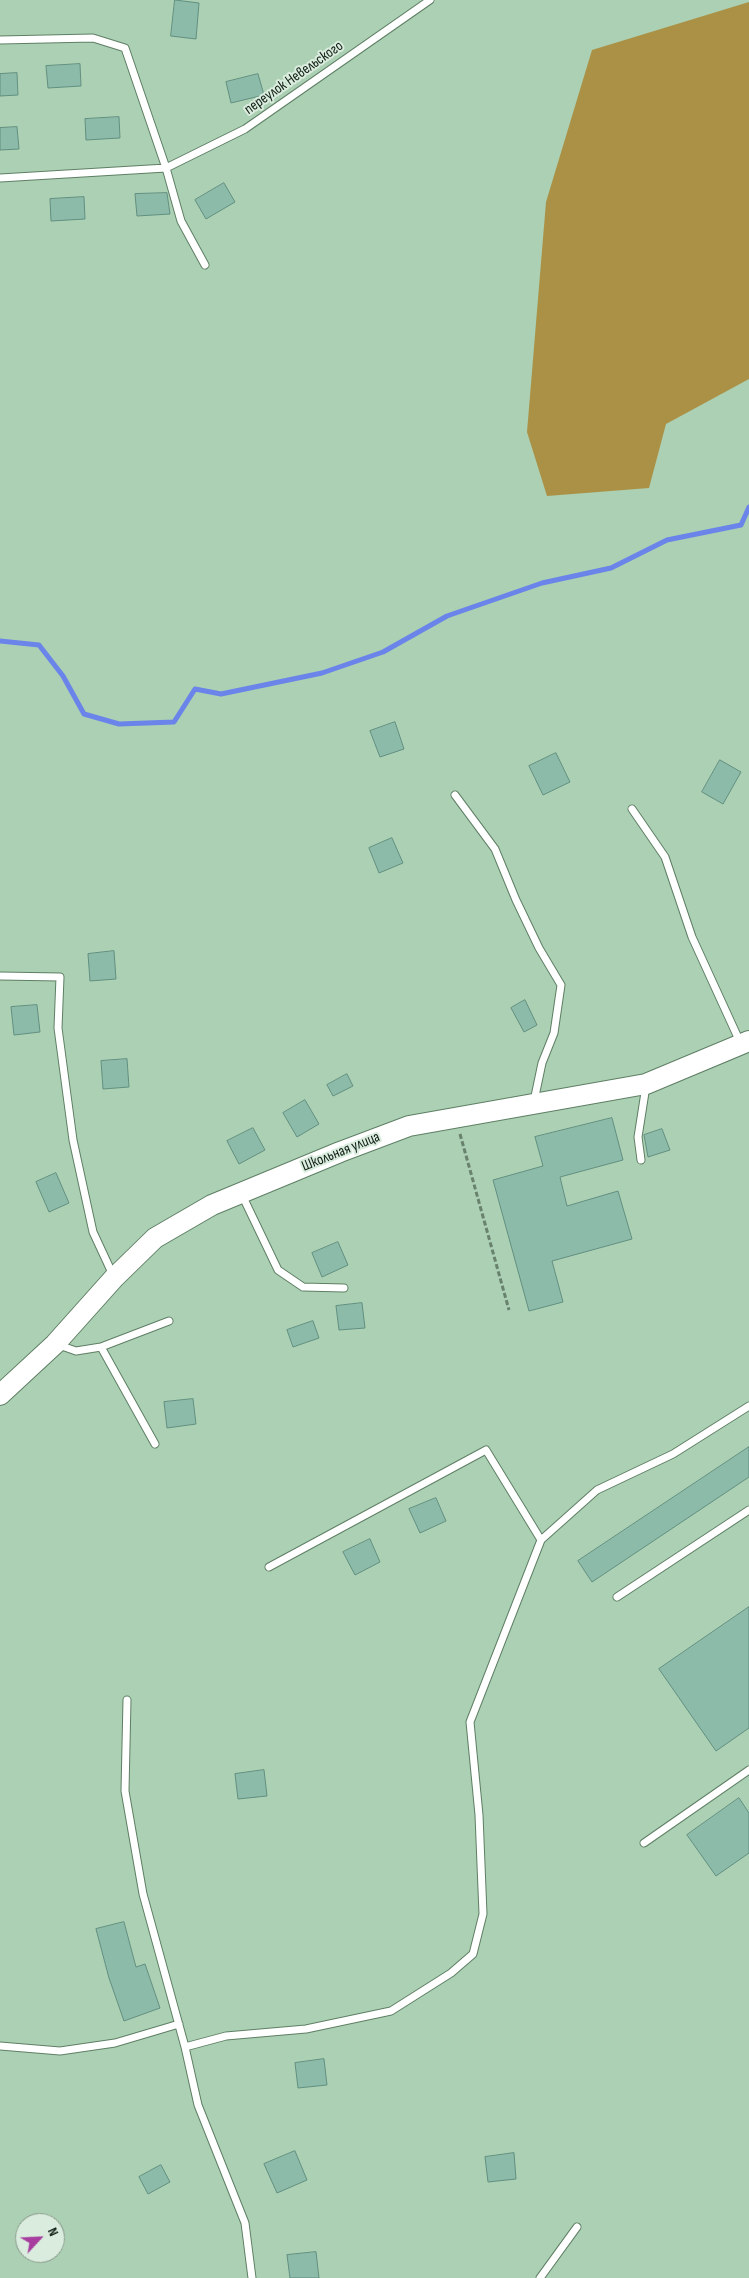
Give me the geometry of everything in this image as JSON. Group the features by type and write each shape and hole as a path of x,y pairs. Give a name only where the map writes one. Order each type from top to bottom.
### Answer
{"street":[{"name":"Школьная улица","path":"0,1395 55,1344 114,1278 155,1238 212,1205 409,1126 456,1116 646,1084 745,1043"}],"lane":[{"name":"переулок Невельского","path":"0,178 166,168 244,130 430,0"},
{"path":"0,40 93,38 125,48 166,168 181,221 205,265"},
{"path":"455,795 495,849 516,900 539,948 561,985 554,1034 542,1063 533,1104"},
{"path":"632,809 665,857 692,937 745,1043"},
{"path":"0,976 60,977 58,1028 73,1140 93,1232 114,1278"},
{"path":"641,1160 638,1137 646,1084"},
{"path":"241,1193 278,1270 303,1288 344,1288"},
{"path":"55,1344 76,1352 101,1347 169,1321"},
{"path":"101,1347 155,1444"},
{"path":"185,2046 226,2036 306,2029 392,2011 451,1973 473,1954 483,1914 479,1815 470,1722 541,1540 597,1490 673,1454 749,1406"},
{"path":"269,1566 486,1450 541,1540"},
{"path":"617,1598 749,1510"},
{"path":"128,1700 125,1791 143,1894 185,2046 198,2105 245,2223 252,2278"},
{"path":"644,1843 749,1770"},
{"path":"0,2046 60,2051 115,2043 179,2024"},
{"path":"540,2278 577,2227"}],"path":[{"path":"456,1116 509,1310"}],"shaded area":[{"path":"749,2 749,379 666,424 649,488 547,496 527,432 546,202 592,50"}],"building":[{"path":"175,0 199,3 196,39 171,36"},
{"path":"80,64 81,86 48,88 46,66"},
{"path":"17,73 18,95 0,96 0,74"},
{"path":"258,74 264,95 231,103 226,82"},
{"path":"119,117 120,138 86,140 85,119"},
{"path":"17,127 19,149 0,150 0,128"},
{"path":"224,183 235,202 206,219 195,200"},
{"path":"167,193 170,214 137,216 135,194"},
{"path":"84,197 85,219 51,221 50,199"},
{"path":"395,722 404,749 380,757 370,731"},
{"path":"556,753 570,782 543,795 529,766"},
{"path":"720,760 741,772 723,804 702,792"},
{"path":"392,838 403,863 379,873 369,848"},
{"path":"114,951 116,979 90,981 88,954"},
{"path":"525,1000 537,1025 524,1032 511,1008"},
{"path":"37,1005 40,1032 14,1035 11,1007"},
{"path":"127,1059 129,1087 103,1089 101,1061"},
{"path":"347,1074 353,1086 333,1096 327,1085"},
{"path":"305,1100 319,1124 297,1137 283,1113"},
{"path":"612,1118 623,1160 560,1177 567,1206 618,1191 632,1239 552,1261 563,1302 529,1311 493,1180 543,1166 535,1137"},
{"path":"253,1128 265,1150 239,1164 227,1141"},
{"path":"662,1129 670,1150 648,1157 644,1135"},
{"path":"56,1173 69,1203 49,1212 36,1182"},
{"path":"338,1242 348,1265 322,1277 312,1253"},
{"path":"362,1303 365,1328 339,1330 336,1306"},
{"path":"313,1321 319,1338 293,1347 287,1330"},
{"path":"193,1399 196,1424 167,1428 164,1402"},
{"path":"749,1447 749,1477 592,1582 578,1561"},
{"path":"436,1498 446,1521 420,1533 409,1509"},
{"path":"370,1539 380,1562 355,1575 343,1552"},
{"path":"749,1607 749,1728 716,1751 659,1669"},
{"path":"264,1770 267,1796 238,1799 235,1774"},
{"path":"739,1798 749,1813 749,1853 716,1876 687,1835"},
{"path":"124,1922 136,1967 145,1964 160,2008 124,2021 109,1978 96,1929"},
{"path":"324,2059 327,2085 298,2088 295,2063"},
{"path":"295,2151 307,2180 277,2193 264,2164"},
{"path":"514,2153 516,2179 488,2182 485,2157"},
{"path":"161,2165 170,2182 148,2194 139,2177"},
{"path":"316,2252 319,2278 290,2278 287,2255"}],"waterway":[{"path":"0,641 39,645 63,676 84,714 119,724 174,722 195,689 221,694 322,673 383,652 447,616 542,583 611,568 667,540 741,525 749,507"}]}
